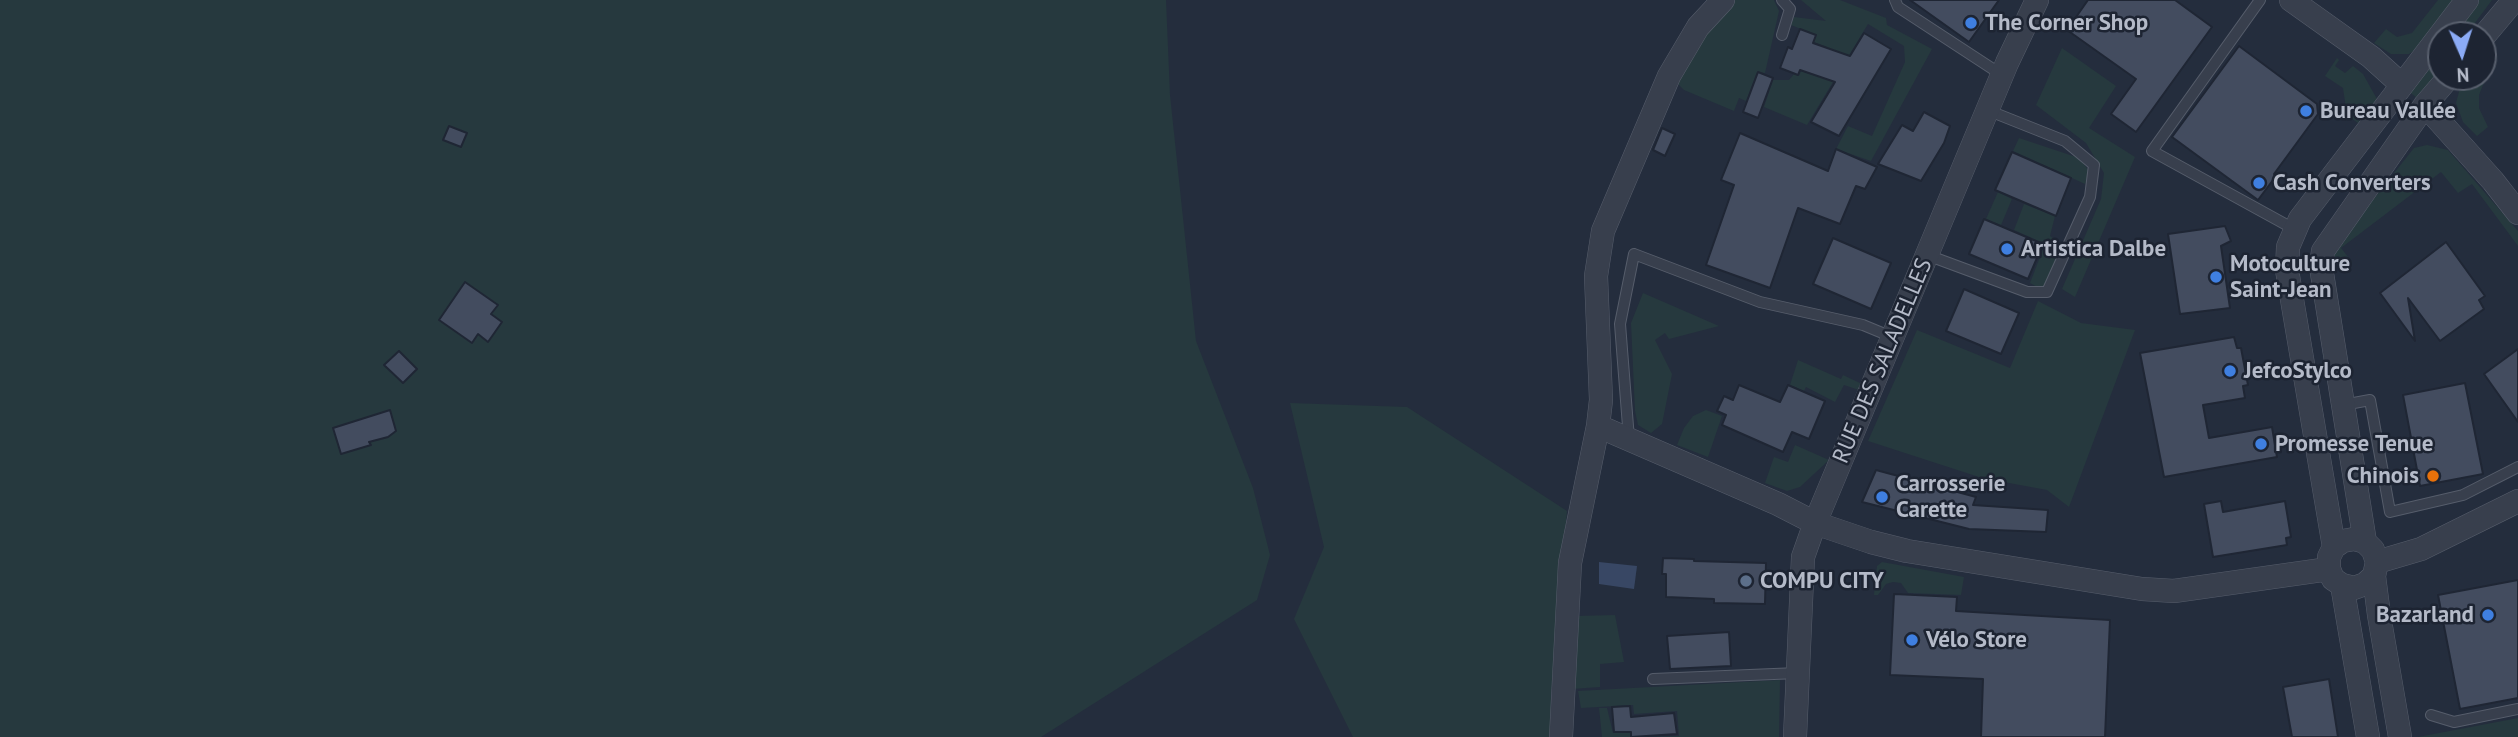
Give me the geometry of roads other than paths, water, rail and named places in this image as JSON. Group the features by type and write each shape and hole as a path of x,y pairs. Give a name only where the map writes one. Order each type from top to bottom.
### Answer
{"street":[{"path":"1561,737 1570,563 1601,400 1596,275 1603,231 1669,76 1698,27 1723,0"},
{"name":"RUE DES SALADELLES","path":"1795,737 1803,557 1987,110 2037,0"},
{"path":"2291,0 2371,57 2402,85"},
{"path":"2368,737 2335,567 2287,270 2288,247 2294,229 2467,0"},
{"path":"2496,21 2514,0"},
{"path":"2400,737 2321,267 2323,251 2437,91"},
{"path":"2425,105 2518,213"},
{"path":"1598,426 1778,503 1815,523 1907,551 2174,592 2335,567"},
{"path":"2372,560 2421,549 2518,501"},
{"path":"2335,567 2343,541 2354,539 2372,560"},
{"path":"2335,567 2354,588 2365,584 2372,560"}],"lane":[{"path":"1782,0 1790,9 1782,35"},
{"path":"1895,0 1898,7 2002,75"},
{"path":"2260,0 2152,151 2294,229"},
{"path":"1927,256 2027,292 2048,292 2090,197 2094,165 2065,141 1987,110"},
{"path":"1629,440 1620,324 1634,254 1760,302 1863,326 1892,337"},
{"path":"2343,405 2370,400 2390,512 2463,495 2518,467"},
{"path":"1653,679 1798,673"},
{"path":"2431,715 2454,722 2518,709"}],"water":[{"path":"1599,562 1637,566 1634,589 1599,584"}],"place":[{"name":"The Corner Shop","path":"1971,23"},
{"name":"Bureau Vallée","path":"2306,111"},
{"name":"Cash Converters","path":"2259,183"},
{"name":"Artistica Dalbe","path":"2007,249"},
{"name":"Motoculture Saint-Jean","path":"2216,277"},
{"name":"JefcoStylco","path":"2230,371"},
{"name":"Promesse Tenue","path":"2261,444"},
{"name":"Chinois","path":"2433,476"},
{"name":"Carrosserie Carette","path":"1882,497"},
{"name":"COMPU CITY","path":"1746,581"},
{"name":"Bazarland","path":"2488,615"},
{"name":"Vélo Store","path":"1912,640"}]}
